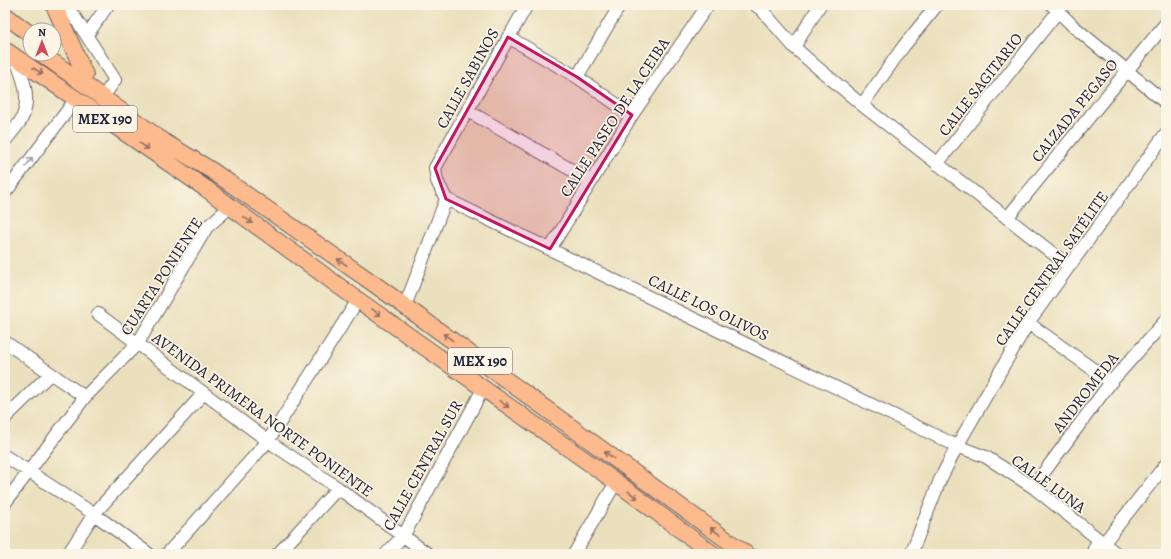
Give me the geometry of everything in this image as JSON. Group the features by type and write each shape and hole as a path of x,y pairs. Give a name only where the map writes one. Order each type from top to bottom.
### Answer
{"main road":[{"path":"54,5 87,81"},
{"path":"5,15 22,28"},
{"path":"5,29 22,41"},
{"name":"MEX 190","path":"9,53 205,188 358,300 616,482 713,554"},
{"name":"MEX 190","path":"62,59 105,95 405,306 746,554"},
{"name":"MEX 190","path":"55,62 87,81"}],"street":[{"path":"63,5 74,16 115,80 105,95"},
{"path":"87,36 108,5"},
{"name":"CALLE SABINOS","path":"446,199 438,181 435,168 527,5"},
{"path":"577,77 620,5"},
{"name":"CALLE PASEO DE LA CEIBA","path":"550,249 632,115 708,5"},
{"path":"755,5 761,9 794,47 862,105 1069,266"},
{"path":"794,47 820,5"},
{"path":"862,105 903,47 937,5"},
{"path":"1057,7 1073,26 1166,103"},
{"name":"CALLE SAGITARIO","path":"937,164 1057,7"},
{"name":"CALZADA PEGASO","path":"1007,218 1166,23"},
{"path":"508,37 577,77 632,115"},
{"path":"5,141 21,120 26,101 26,87 9,53"},
{"path":"5,193 76,99"},
{"path":"468,111 591,181"},
{"name":"CALLE CENTRAL SATÉLITE","path":"911,554 940,480 957,446 1028,323 1166,133"},
{"path":"405,306 446,199"},
{"name":"CALLE LOS OLIVOS","path":"446,199 957,446"},
{"name":"CUARTA PONIENTE","path":"5,503 85,397 138,343 207,227 230,207"},
{"path":"167,554 268,441 358,300"},
{"name":"AVENIDA PRIMERA NORTE PONIENTE","path":"98,314 268,441 338,488 428,554"},
{"name":"ANDROMEDA","path":"1033,487 1111,382 1162,334 1166,320"},
{"path":"1028,323 1111,382"},
{"path":"5,342 85,397"},
{"path":"5,418 50,374"},
{"name":"CALLE CENTRAL SUR","path":"386,554 404,535 483,389"},
{"path":"68,554 94,514 204,392"},
{"name":"CALLE LUNA","path":"957,446 986,458 1033,487 1118,554"},
{"path":"5,456 94,514 149,554"},
{"path":"1092,554 1166,464"},
{"path":"574,554 616,482"},
{"path":"278,554 338,488"}],"highlighted area":[{"path":"508,37 577,77 632,115 550,249 446,199 435,168"}]}
